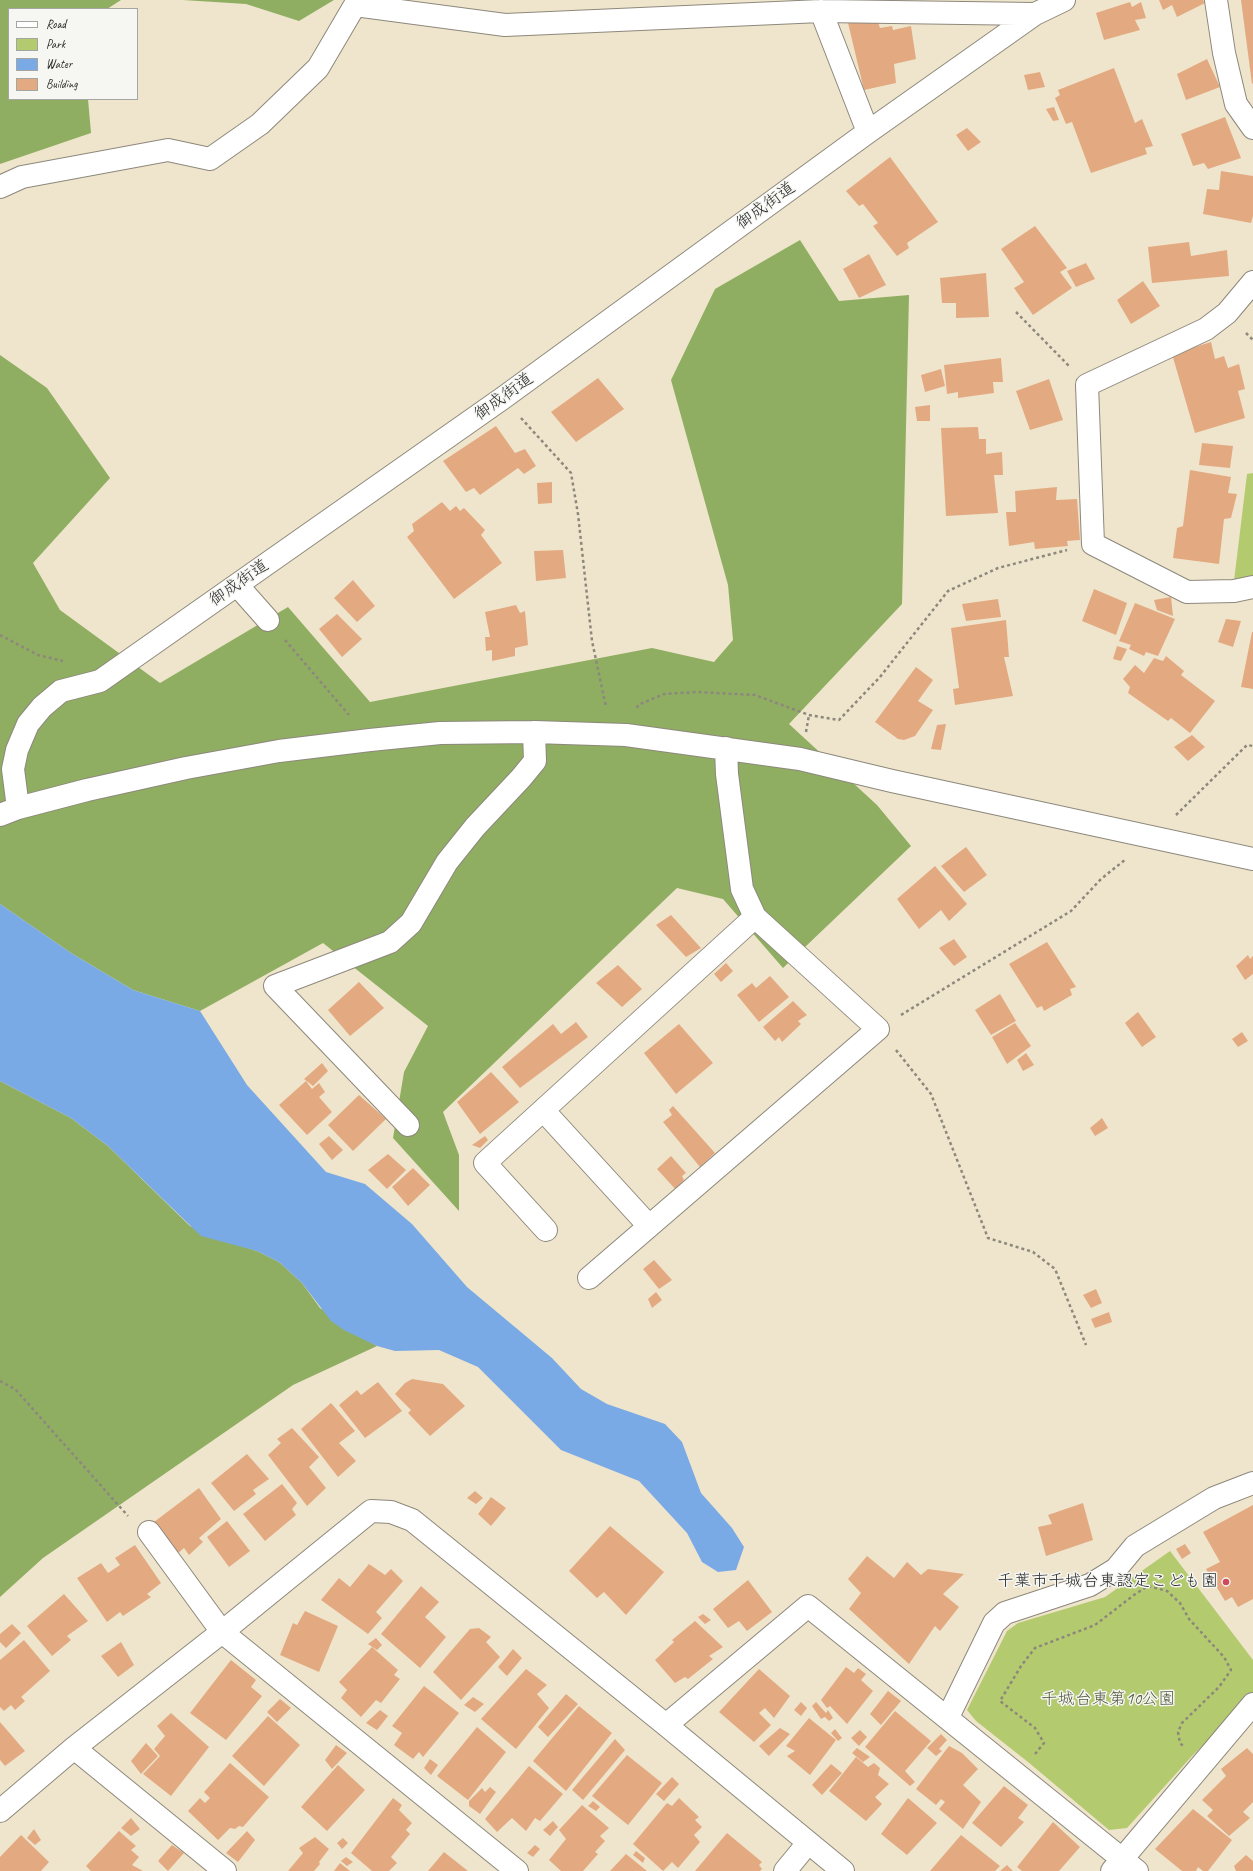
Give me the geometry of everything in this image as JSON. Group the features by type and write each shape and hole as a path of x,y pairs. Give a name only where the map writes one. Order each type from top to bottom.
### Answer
{"street":[{"name":"御成街道","path":"9,812 13,769 17,750 28,724 42,707 61,691 100,680 503,398 868,132 1035,14 1064,0"},
{"path":"1216,0 1224,53 1236,104 1253,128"},
{"path":"0,187 22,177 168,150 210,159 260,124 318,68 354,5 505,25 822,11 1035,14"},
{"path":"822,11 868,132"},
{"path":"1253,282 1227,313 1206,329 1087,385 1093,544 1187,592 1234,591 1253,587"},
{"path":"237,585 268,620"},
{"path":"408,1125 275,986 390,942 411,923 447,862 475,827 535,761 534,732"},
{"path":"9,812 87,790 186,768 279,752 370,740 440,733 534,732 619,735 800,759 1152,838 1253,859"},
{"path":"589,1278 878,1029 755,917 742,889 727,774 726,748"},
{"path":"546,1230 485,1163 755,917"},
{"path":"544,1110 649,1226"},
{"path":"948,1717 994,1623 1005,1613 1090,1585 1116,1569 1135,1546 1214,1498 1253,1483"},
{"path":"0,1811 74,1748 222,1632 371,1511 391,1512 412,1520 666,1725 843,1871"},
{"path":"149,1532 222,1632 517,1871"},
{"path":"666,1725 808,1606 1018,1774 1124,1867 1200,1766 1253,1704"},
{"path":"74,1748 225,1871"},
{"path":"785,1871 808,1843"}],"path":[{"path":"1016,312 1087,385"},
{"path":"503,398 534,434 571,473 578,514 592,641 619,735"},
{"path":"619,735 638,705 664,694 696,692 755,695 809,715 838,720 880,676 948,591 998,568 1093,544"},
{"path":"268,620 370,740"},
{"path":"0,635 38,655 68,662"},
{"path":"1086,1345 1055,1269 1033,1252 988,1238 931,1094 878,1029 1071,911 1101,879 1152,838 1247,745 1253,746"},
{"path":"0,1381 16,1389 129,1517 149,1532"},
{"path":"1018,1774 1044,1743 1035,1728 1000,1701 1021,1666 1035,1648 1095,1625 1148,1586 1167,1591 1180,1603 1189,1619 1224,1657 1231,1670 1219,1687 1182,1723 1178,1732 1180,1743 1200,1766"}],"green space":[{"path":"0,0 121,0 109,8 8,8 8,100 88,100 91,133 0,164"},
{"path":"183,0 334,0 299,21 246,4"},
{"path":"800,240 839,301 909,295 902,604 789,724 877,805 911,846 783,968 723,899 677,888 443,1112 459,1155 459,1211 393,1138 404,1072 428,1026 323,943 200,1011 133,990 71,953 0,904 0,355 47,388 110,478 33,563 60,610 160,683 288,607 370,702 652,648 714,662 733,640 728,585 671,380 715,289"},
{"path":"1253,473 1253,577 1234,581 1247,474"},
{"path":"0,1081 71,1118 108,1146 190,1226 257,1251 279,1262 302,1283 320,1308 377,1346 293,1385 43,1558 0,1597"},
{"name":"千城台東第10公園","path":"1170,1551 1253,1660 1253,1696 1192,1756 1127,1828 1109,1830 1028,1762 976,1721 967,1710 1007,1631 1018,1623 1105,1597"}],"water":[{"path":"0,904 71,953 133,990 200,1011 247,1085 326,1172 365,1184 412,1224 467,1287 552,1358 581,1389 607,1404 665,1424 682,1442 701,1493 732,1528 744,1547 736,1570 718,1572 702,1562 687,1533 639,1481 561,1450 478,1367 439,1350 395,1351 377,1346 344,1330 331,1321 302,1283 279,1262 257,1251 201,1236 108,1146 71,1118 0,1081"}],"building":[{"path":"1159,0 1203,0 1205,3 1177,17 1172,5 1163,10"},
{"path":"1241,0 1253,0 1252,84"},
{"path":"1130,2 1132,7 1141,2 1146,18 1135,20 1140,30 1104,40 1096,13"},
{"path":"878,22 880,28 892,26 893,30 911,26 916,59 894,64 896,83 864,90 848,23"},
{"path":"1207,59 1220,87 1186,100 1177,74"},
{"path":"1114,68 1135,123 1142,119 1153,146 1145,148 1147,154 1091,173 1072,122 1066,124 1055,98 1060,95 1058,90"},
{"path":"1040,72 1045,87 1028,90 1024,75"},
{"path":"1054,107 1059,120 1053,121 1046,109"},
{"path":"1225,117 1241,158 1208,169 1204,163 1193,166 1181,134"},
{"path":"967,128 981,142 968,151 956,135"},
{"path":"890,157 938,222 907,243 909,248 897,256 873,226 878,223 863,204 859,206 846,191"},
{"path":"1221,171 1253,176 1253,216 1251,223 1203,214 1207,189 1219,190"},
{"path":"1035,226 1067,268 1060,272 1072,288 1033,315 1014,288 1024,282 1001,249"},
{"path":"1189,242 1191,256 1227,250 1229,276 1152,283 1148,247"},
{"path":"869,254 886,285 859,298 843,269"},
{"path":"1086,263 1095,279 1076,287 1067,271"},
{"path":"986,273 989,317 956,318 956,303 942,303 940,278"},
{"path":"1143,281 1160,306 1131,324 1117,300"},
{"path":"1211,342 1215,359 1224,356 1228,368 1239,364 1245,389 1238,391 1245,418 1195,433 1172,354"},
{"path":"1001,358 1003,382 993,382 994,393 958,398 958,392 947,394 944,365"},
{"path":"941,369 945,386 925,392 921,375"},
{"path":"598,378 624,409 576,442 551,412"},
{"path":"1049,379 1063,420 1030,430 1016,391"},
{"path":"930,405 930,421 917,421 915,407"},
{"path":"496,426 515,453 525,449 536,466 524,474 518,468 480,495 474,488 466,492 443,461"},
{"path":"978,427 979,439 986,439 986,454 1002,452 1003,475 994,475 998,513 946,516 941,428"},
{"path":"1202,443 1233,446 1230,468 1199,465"},
{"path":"1190,470 1231,477 1228,493 1237,494 1231,518 1224,519 1219,564 1173,558 1177,528 1183,526"},
{"path":"552,482 552,503 538,504 537,483"},
{"path":"1057,487 1056,500 1077,499 1080,540 1067,541 1068,546 1035,549 1034,542 1009,546 1006,512 1016,512 1015,491"},
{"path":"442,502 450,511 456,506 460,511 464,508 485,530 481,535 502,563 454,599 407,537 414,531 412,524"},
{"path":"563,550 566,578 536,581 534,551"},
{"path":"353,580 375,606 357,622 334,598"},
{"path":"1094,589 1127,603 1116,635 1082,621"},
{"path":"1171,597 1173,616 1157,610 1154,600"},
{"path":"998,599 1001,617 966,621 962,604"},
{"path":"1135,603 1175,619 1158,656 1146,652 1144,656 1129,649 1131,645 1119,641"},
{"path":"516,605 520,613 525,611 528,645 515,648 515,656 492,661 492,650 486,651 485,637 490,637 485,612"},
{"path":"337,614 362,639 342,657 319,629"},
{"path":"1226,619 1241,621 1233,647 1218,642"},
{"path":"1006,620 1009,657 1004,657 1013,696 955,705 953,689 959,688 951,628"},
{"path":"1253,632 1253,689 1241,687"},
{"path":"1117,646 1127,649 1121,661 1113,659"},
{"path":"1166,656 1184,671 1181,675 1215,701 1190,733 1171,718 1168,721 1128,693 1130,687 1123,679 1135,665 1144,673 1154,658 1163,661"},
{"path":"916,667 933,680 918,701 933,710 915,736 904,740 898,739 875,722"},
{"path":"946,724 941,750 931,749 937,725"},
{"path":"1192,735 1205,747 1188,761 1174,747"},
{"path":"966,847 987,875 964,892 941,866"},
{"path":"935,866 967,904 949,921 941,910 919,929 897,899"},
{"path":"671,915 701,948 686,957 656,925"},
{"path":"954,939 967,957 954,966 939,948"},
{"path":"1047,942 1076,987 1070,989 1072,995 1044,1011 1042,1006 1037,1008 1009,964"},
{"path":"1248,955 1250,959 1253,956 1253,974 1245,980 1236,966"},
{"path":"726,963 733,971 721,982 714,974"},
{"path":"618,965 642,989 622,1007 596,983"},
{"path":"770,976 789,997 759,1022 737,995 752,983 756,988"},
{"path":"359,982 384,1008 350,1036 328,1010"},
{"path":"1000,994 1016,1021 991,1035 975,1010"},
{"path":"793,1001 807,1015 798,1021 801,1024 782,1042 779,1037 775,1041 763,1027"},
{"path":"1138,1012 1156,1037 1142,1047 1125,1023"},
{"path":"576,1022 588,1037 520,1088 502,1067 553,1024 561,1034"},
{"path":"1015,1023 1031,1046 1007,1064 992,1037"},
{"path":"679,1024 713,1063 676,1094 644,1053"},
{"path":"1242,1032 1248,1041 1238,1047 1232,1039"},
{"path":"1026,1053 1034,1065 1023,1071 1017,1060"},
{"path":"322,1063 328,1071 313,1086 304,1079"},
{"path":"491,1072 519,1102 480,1134 457,1102"},
{"path":"306,1081 312,1089 319,1083 325,1092 319,1097 332,1112 307,1135 279,1105"},
{"path":"359,1095 386,1119 353,1151 328,1125"},
{"path":"673,1106 715,1153 700,1167 663,1122 672,1115 669,1110"},
{"path":"1102,1118 1108,1128 1095,1136 1090,1128"},
{"path":"329,1136 343,1150 332,1160 319,1144"},
{"path":"485,1136 488,1140 480,1148 472,1145"},
{"path":"388,1154 406,1170 387,1189 368,1170"},
{"path":"671,1156 686,1173 682,1176 684,1180 676,1190 657,1169"},
{"path":"413,1168 430,1185 408,1206 392,1187"},
{"path":"654,1260 672,1280 659,1289 643,1269"},
{"path":"1096,1289 1102,1303 1091,1308 1083,1295"},
{"path":"656,1292 662,1300 652,1308 648,1299"},
{"path":"1109,1312 1112,1322 1095,1328 1091,1319"},
{"path":"412,1379 443,1384 465,1406 430,1436 408,1413 411,1410 395,1394 405,1383"},
{"path":"378,1382 402,1411 365,1438 339,1405 357,1390 361,1395"},
{"path":"331,1403 355,1431 339,1443 356,1461 338,1477 301,1429"},
{"path":"292,1428 319,1457 309,1467 326,1488 307,1506 268,1455 281,1443 277,1439"},
{"path":"247,1454 269,1479 253,1490 256,1494 234,1511 211,1483"},
{"path":"282,1484 297,1503 292,1509 296,1515 265,1541 243,1514"},
{"path":"199,1488 221,1519 199,1538 203,1542 189,1555 184,1548 175,1556 150,1525"},
{"path":"475,1491 483,1498 476,1504 467,1498"},
{"path":"491,1497 506,1508 491,1526 478,1514"},
{"path":"1083,1503 1093,1540 1046,1556 1038,1527 1052,1524 1048,1515"},
{"path":"1253,1505 1253,1599 1238,1607 1232,1597 1225,1601 1206,1569 1220,1562 1203,1532"},
{"path":"227,1521 250,1551 229,1567 207,1537"},
{"path":"610,1526 664,1572 626,1615 604,1592 597,1598 569,1571"},
{"path":"1185,1544 1191,1553 1182,1559 1176,1549"},
{"path":"135,1545 161,1583 147,1594 151,1597 123,1616 120,1612 107,1622 77,1578 101,1563 108,1573 120,1565 115,1558"},
{"path":"867,1556 894,1578 907,1562 921,1575 928,1569 964,1574 943,1594 959,1607 940,1631 935,1626 909,1664 849,1609 861,1593 848,1579"},
{"path":"369,1564 385,1575 391,1569 403,1581 376,1612 382,1618 368,1634 321,1600 339,1578 350,1587"},
{"path":"748,1580 772,1612 747,1631 739,1621 728,1628 713,1609"},
{"path":"421,1586 439,1602 425,1617 446,1637 420,1668 381,1634"},
{"path":"64,1594 88,1621 67,1636 71,1640 52,1656 27,1626"},
{"path":"305,1611 338,1626 319,1672 280,1655 293,1623 297,1625"},
{"path":"703,1614 711,1620 705,1624 698,1617"},
{"path":"695,1621 723,1647 709,1656 713,1659 688,1679 685,1677 675,1683 655,1660 674,1642 672,1640"},
{"path":"12,1624 21,1633 6,1648 0,1642 0,1634"},
{"path":"479,1628 491,1637 486,1642 500,1657 461,1700 433,1672 470,1629"},
{"path":"376,1638 382,1645 377,1650 368,1644"},
{"path":"24,1640 50,1671 21,1697 25,1701 15,1710 11,1705 4,1711 0,1707 0,1660"},
{"path":"121,1642 134,1665 118,1677 101,1656"},
{"path":"372,1647 398,1670 394,1675 400,1679 381,1703 376,1700 361,1717 341,1698 347,1690 339,1682"},
{"path":"513,1649 522,1658 507,1676 498,1667"},
{"path":"231,1660 256,1680 251,1687 262,1696 226,1740 190,1713"},
{"path":"846,1667 854,1673 858,1668 866,1674 861,1680 873,1691 847,1724 830,1706 827,1708 821,1700"},
{"path":"526,1669 547,1685 537,1694 549,1708 516,1749 481,1719"},
{"path":"759,1669 790,1696 774,1718 765,1708 759,1713 771,1725 754,1742 719,1712"},
{"path":"424,1686 459,1713 423,1757 419,1752 413,1759 394,1745 402,1733 392,1726"},
{"path":"888,1691 901,1701 881,1725 870,1714"},
{"path":"566,1694 578,1704 548,1737 538,1727"},
{"path":"473,1697 484,1704 475,1712 464,1705"},
{"path":"280,1699 291,1708 277,1722 267,1712"},
{"path":"801,1702 807,1708 801,1716 794,1710"},
{"path":"816,1702 826,1713 828,1710 833,1718 829,1721 825,1717 821,1719 812,1706"},
{"path":"579,1706 612,1733 566,1791 533,1761"},
{"path":"380,1710 388,1716 377,1730 366,1723"},
{"path":"895,1711 931,1741 905,1771 915,1782 910,1786 865,1747"},
{"path":"171,1713 209,1747 171,1796 143,1774 160,1756 154,1749 165,1736 157,1726"},
{"path":"268,1716 300,1745 264,1786 232,1756"},
{"path":"809,1718 836,1740 810,1775 787,1756 795,1751 786,1746"},
{"path":"0,1722 25,1751 5,1766 0,1760"},
{"path":"477,1727 506,1752 468,1800 437,1776"},
{"path":"780,1728 790,1734 769,1756 759,1746"},
{"path":"835,1729 842,1738 838,1741 831,1733"},
{"path":"860,1730 867,1737 859,1746 851,1738"},
{"path":"941,1734 947,1740 939,1749 942,1751 936,1756 927,1748"},
{"path":"615,1739 625,1750 583,1800 572,1790"},
{"path":"146,1743 158,1756 141,1774 131,1761"},
{"path":"336,1745 347,1753 332,1769 325,1760"},
{"path":"949,1746 962,1753 978,1769 963,1785 981,1802 963,1829 939,1809 945,1802 941,1799 936,1805 916,1789"},
{"path":"857,1748 870,1757 863,1762 852,1753"},
{"path":"1247,1748 1253,1754 1253,1802 1243,1812 1250,1818 1229,1836 1207,1816 1213,1810 1202,1800 1226,1776 1221,1769"},
{"path":"627,1755 662,1783 628,1825 592,1796"},
{"path":"856,1757 868,1767 874,1763 880,1768 878,1775 889,1784 875,1797 882,1804 866,1821 829,1791"},
{"path":"430,1759 438,1765 431,1775 424,1768"},
{"path":"230,1763 269,1797 243,1827 239,1826 235,1829 230,1828 218,1840 188,1811 200,1798 205,1803 210,1798 204,1792"},
{"path":"831,1764 842,1773 822,1795 812,1785"},
{"path":"338,1765 365,1790 327,1831 301,1807"},
{"path":"529,1766 563,1794 540,1821 535,1818 526,1831 512,1818 497,1832 485,1819"},
{"path":"672,1777 679,1784 664,1801 656,1794"},
{"path":"1004,1786 1028,1805 1018,1818 1024,1822 1001,1847 972,1823"},
{"path":"490,1787 496,1792 480,1814 469,1806 469,1801 482,1788 485,1792"},
{"path":"393,1798 402,1805 399,1810 412,1823 406,1830 410,1834 391,1857 397,1863 389,1871 372,1871 351,1853"},
{"path":"679,1798 699,1817 695,1820 702,1827 694,1835 700,1842 678,1868 672,1862 663,1871 633,1844 667,1803 672,1806"},
{"path":"908,1798 937,1823 907,1855 881,1834"},
{"path":"593,1801 600,1807 596,1811 588,1806"},
{"path":"582,1805 609,1828 600,1836 605,1841 595,1852 598,1854 583,1871 561,1871 549,1860 566,1839 559,1830"},
{"path":"1193,1809 1232,1840 1208,1871 1203,1871 1198,1867 1196,1871 1182,1871 1155,1849"},
{"path":"131,1818 140,1829 131,1836 121,1828"},
{"path":"553,1821 558,1827 550,1836 543,1830"},
{"path":"1053,1822 1080,1847 1059,1871 1022,1871 1017,1867"},
{"path":"34,1829 41,1840 35,1845 27,1838"},
{"path":"119,1831 136,1846 131,1850 139,1857 132,1865 143,1871 91,1871 86,1866"},
{"path":"247,1831 255,1840 238,1862 226,1853"},
{"path":"727,1833 762,1862 759,1865 762,1869 760,1871 695,1871"},
{"path":"21,1835 49,1862 41,1871 0,1871 0,1857"},
{"path":"961,1835 1000,1866 995,1871 930,1871"},
{"path":"315,1837 329,1849 319,1862 320,1864 314,1871 288,1871 303,1853 299,1848"},
{"path":"343,1838 348,1843 342,1849 337,1843"},
{"path":"172,1845 184,1853 168,1871 158,1861"},
{"path":"535,1845 540,1849 533,1857 527,1853"},
{"path":"636,1851 645,1858 643,1863 633,1855"},
{"path":"444,1852 468,1871 428,1871"},
{"path":"626,1854 647,1871 610,1871"},
{"path":"1246,1855 1253,1861 1253,1871 1236,1871 1234,1866"},
{"path":"346,1857 353,1862 347,1866 341,1861"},
{"path":"340,1863 350,1871 334,1871"},
{"path":"1007,1865 1013,1871 1000,1871"}],"place":[{"name":"千葉市千城台東認定こども園","path":"1226,1582"}]}
